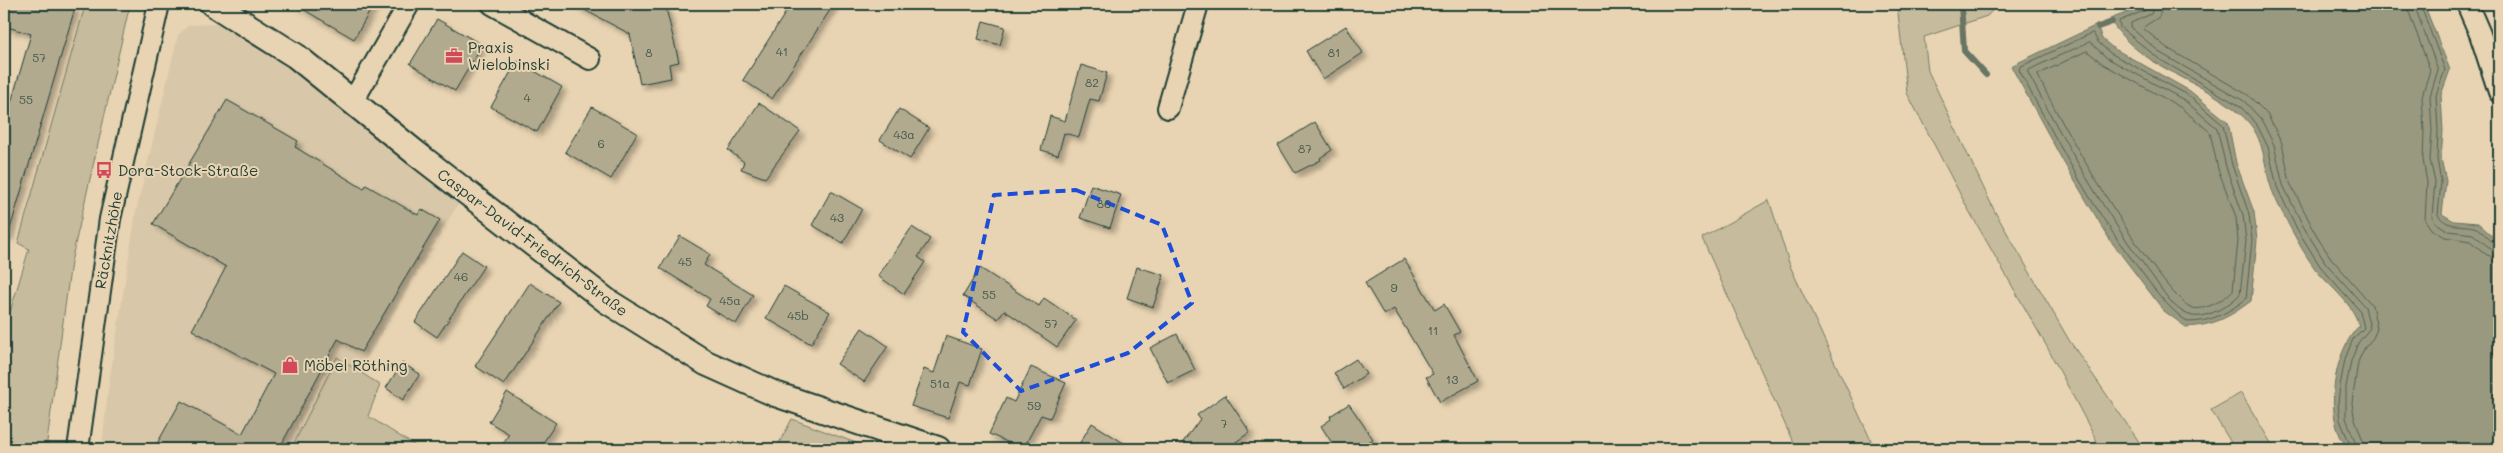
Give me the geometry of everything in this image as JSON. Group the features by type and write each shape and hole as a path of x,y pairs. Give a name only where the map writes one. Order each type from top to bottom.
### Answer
{"street":[{"name":"Räcknitzhöhe","path":"78,449 110,220 159,4"},
{"name":"Caspar-David-Friedrich-Straße","path":"213,4 296,56 424,160 607,301 706,363 775,394 938,449"},
{"path":"353,101 409,4"},
{"path":"492,4 590,59"},
{"path":"1168,108 1198,4"},
{"path":"2467,4 2480,34 2499,92"}],"highlighted area":[{"path":"1076,190 1162,225 1192,303 1128,353 1021,391 963,332 994,195"}],"shaded area":[{"path":"68,4 130,4 71,262 46,449 4,449 4,332 29,249 18,243 84,9"},
{"path":"1897,4 1999,4 1987,16 1924,37 1928,71 1995,212 2069,340 2144,449 2101,449 2046,345 1968,209 1907,93"},
{"path":"219,24 304,76 461,199 360,370 335,356 297,426 341,449 102,449 108,389 136,212 178,35 189,25"},
{"path":"1769,200 1790,266 1875,449 1796,449 1702,238"},
{"path":"337,357 380,385 368,416 420,449 291,449"},
{"path":"2241,393 2274,448 2235,449 2211,410"},
{"path":"792,419 872,449 776,449"}],"water":[{"path":"2150,4 2424,4 2450,70 2441,95 2443,131 2441,159 2446,181 2442,214 2454,221 2478,223 2499,242 2499,443 2478,449 2349,449 2341,437 2333,405 2337,369 2350,337 2359,326 2356,318 2347,303 2316,270 2306,256 2272,190 2259,139 2247,121 2223,100 2170,71 2136,49 2121,35 2110,19"},
{"path":"2097,25 2102,39 2113,48 2190,91 2228,122 2236,163 2254,212 2257,240 2251,301 2221,320 2186,327 2164,311 2110,240 2064,163 2011,66"}],"building":[{"path":"4,4 60,4 75,8 8,236 4,235 4,127 31,34 4,26"},
{"path":"294,4 374,4 354,39"},
{"path":"573,4 659,4 666,8 679,62 669,64 671,78 640,84 630,34"},
{"path":"791,4 834,4 772,99 743,80"},
{"path":"437,19 482,45 455,91 410,64"},
{"path":"983,21 1005,27 1000,45 978,39"},
{"path":"1346,26 1363,53 1323,79 1306,51"},
{"path":"517,61 562,87 537,132 491,107"},
{"path":"1081,65 1107,73 1099,101 1090,99 1079,137 1064,133 1058,155 1041,150 1050,116 1065,121"},
{"path":"227,100 298,141 295,147 364,189 366,185 418,215 421,209 440,220 361,352 338,339 279,449 154,449 181,401 242,434 274,374 192,330 226,267 153,224"},
{"path":"759,103 800,131 765,178 741,169 744,162 728,150"},
{"path":"592,107 637,133 611,179 565,152"},
{"path":"899,109 929,128 910,159 880,140"},
{"path":"1315,122 1332,150 1320,158 1321,160 1295,173 1278,145"},
{"path":"1091,185 1121,195 1110,228 1080,218"},
{"path":"831,191 862,209 843,243 812,225"},
{"path":"912,227 930,239 918,257 925,262 904,294 878,276"},
{"path":"680,236 710,254 704,265 753,295 736,324 706,306 710,299 660,268"},
{"path":"462,251 484,266 437,337 415,322"},
{"path":"1404,259 1435,310 1444,304 1460,332 1454,335 1478,381 1440,402 1426,377 1433,374 1394,309 1384,315 1365,283"},
{"path":"1137,267 1164,275 1153,307 1127,298"},
{"path":"980,268 1039,306 1044,298 1076,320 1057,347 1004,310 998,319 963,296"},
{"path":"530,283 559,302 504,385 475,366"},
{"path":"784,286 830,312 811,344 766,318"},
{"path":"862,328 888,346 864,382 837,364"},
{"path":"1177,334 1195,370 1168,383 1150,348"},
{"path":"946,336 982,349 970,385 960,382 948,418 911,406 924,369 934,373"},
{"path":"1356,359 1366,374 1344,389 1334,373"},
{"path":"402,363 420,374 403,400 386,388"},
{"path":"1031,367 1066,383 1050,418 1041,415 1023,449 989,434 1006,398 1014,402"},
{"path":"507,392 556,423 539,449 499,449 509,434 489,422"},
{"path":"1225,395 1250,432 1226,449 1178,449 1200,419 1197,415"},
{"path":"1349,404 1373,439 1358,449 1336,449 1321,426 1331,419 1330,416"},
{"path":"1092,423 1133,449 1076,449"}],"waterway":[{"path":"1961,4 1964,51 1986,75"},
{"path":"2098,27 2112,22"}],"place":[{"name":"Praxis Wielobinski","path":"454,56"},
{"name":"Dora-Stock-Straße","path":"104,170"},
{"name":"Möbel Röthing","path":"290,365"}]}
